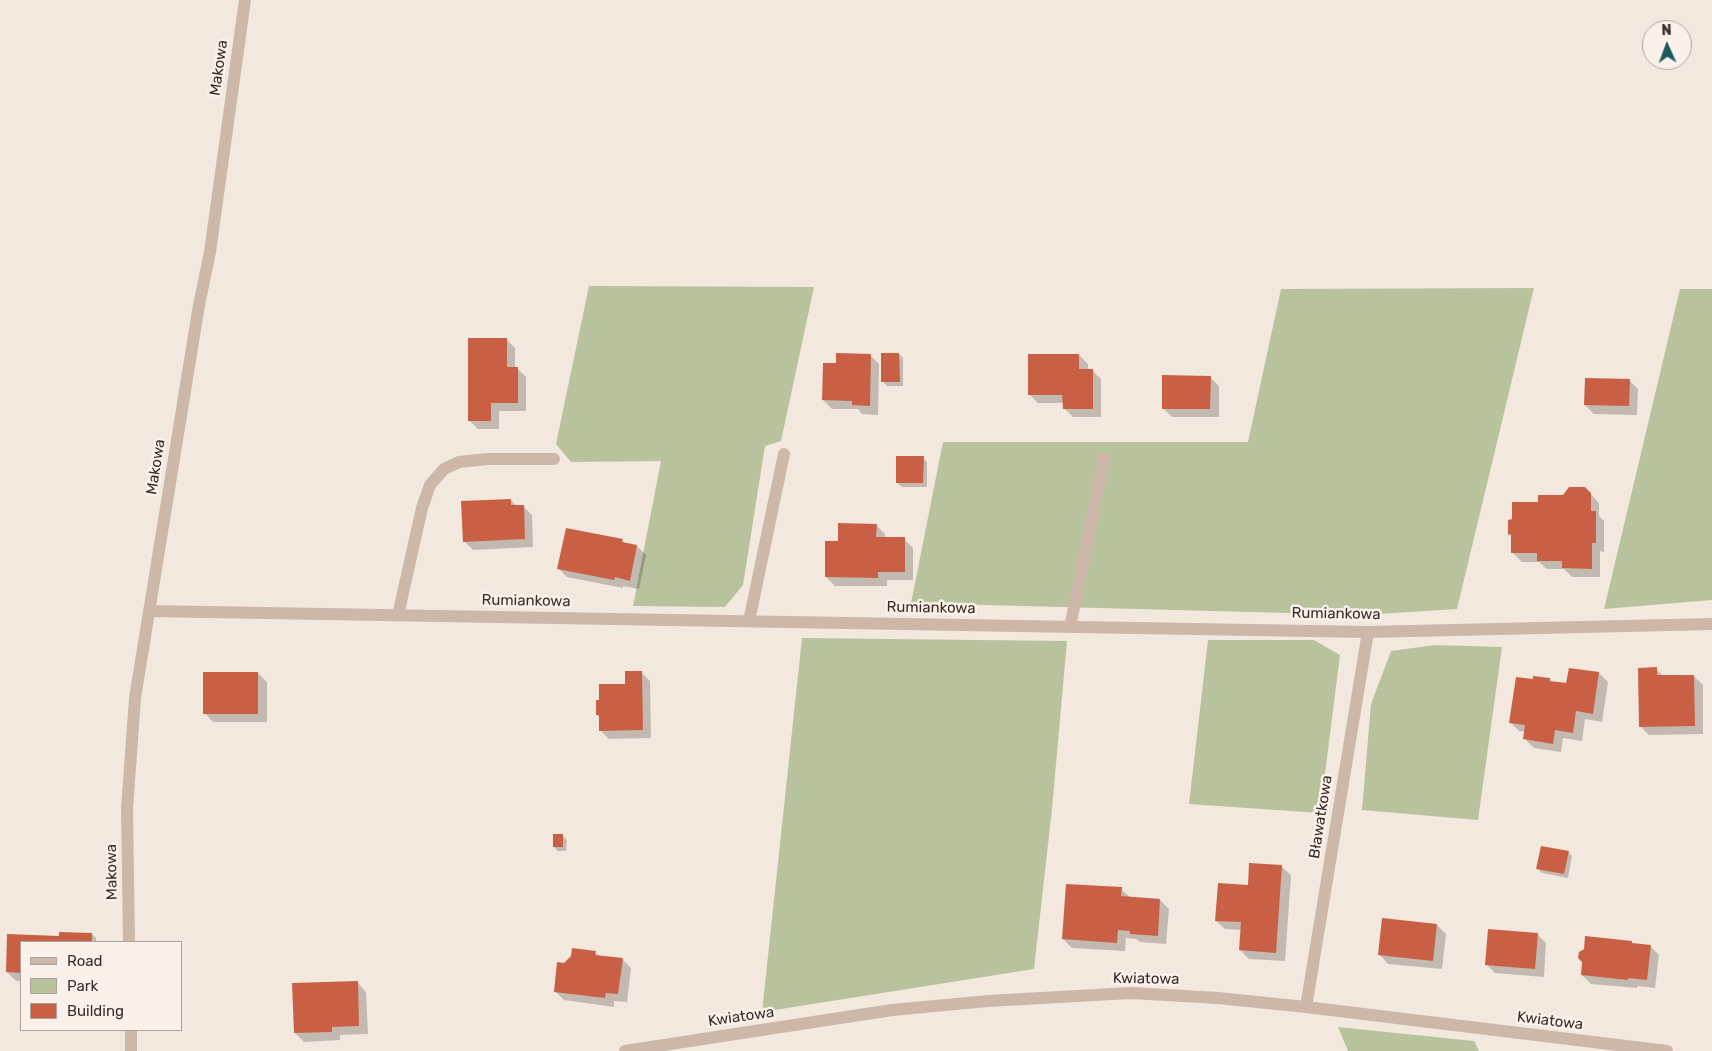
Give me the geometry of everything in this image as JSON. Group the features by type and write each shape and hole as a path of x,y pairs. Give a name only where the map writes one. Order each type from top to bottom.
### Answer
{"street":[{"name":"Makowa","path":"129,941 127,809 135,698 198,314 210,252 245,0"},
{"path":"749,621 784,454"},
{"path":"1070,627 1104,458"},
{"path":"398,616 422,508 430,485 444,469 459,462 487,459 554,459"},
{"name":"Rumiankowa","path":"149,611 1368,632 1712,624"},
{"name":"Bławatkowa","path":"1306,1007 1368,632"},
{"name":"Kwiatowa","path":"625,1051 892,1010 988,1000 1131,993 1218,998 1306,1007 1662,1051"},
{"path":"131,1031 131,1051"}],"green space":[{"path":"589,286 814,287 781,441 765,446 743,585 725,607 633,606 661,461 571,462 556,444"},
{"path":"1534,288 1457,609 1362,615 911,603 943,442 1248,442 1281,289"},
{"path":"1680,289 1712,289 1712,600 1604,609"},
{"path":"802,638 1067,641 1052,809 1034,969 762,1012"},
{"path":"1208,640 1314,640 1340,655 1320,813 1189,804"},
{"path":"1435,645 1502,647 1478,820 1362,810 1371,704 1391,651"},
{"path":"1338,1027 1474,1041 1479,1051 1348,1051"}],"building":[{"path":"468,338 507,338 507,367 518,367 518,403 491,403 491,421 468,421"},
{"path":"836,353 871,354 870,406 852,405 852,401 822,400 823,363 836,363"},
{"path":"881,353 899,353 900,382 881,382"},
{"path":"1028,354 1079,354 1079,369 1093,369 1093,409 1063,409 1062,395 1028,395"},
{"path":"1162,375 1211,376 1210,409 1162,409"},
{"path":"1585,378 1630,379 1629,406 1584,405"},
{"path":"896,456 924,456 923,483 896,483"},
{"path":"1569,487 1585,487 1591,493 1591,511 1596,511 1596,543 1592,543 1592,569 1562,568 1562,561 1537,561 1537,553 1511,553 1511,534 1508,535 1508,520 1512,519 1512,502 1538,502 1538,495 1563,495"},
{"path":"511,499 511,505 524,505 525,539 463,542 461,501"},
{"path":"838,523 877,524 876,537 905,537 905,572 878,572 878,578 825,577 825,541 838,541"},
{"path":"566,528 623,539 622,542 637,545 630,581 615,577 614,580 557,569"},
{"path":"1657,667 1657,675 1694,675 1695,726 1639,727 1638,668"},
{"path":"1569,668 1599,672 1593,714 1576,711 1573,733 1555,730 1553,744 1523,739 1525,725 1509,723 1516,677 1550,678 1550,681 1566,683"},
{"path":"625,671 642,671 643,730 599,731 599,715 596,715 596,700 599,700 599,684 625,684"},
{"path":"203,672 258,672 258,714 203,714"},
{"path":"553,834 563,834 563,847 553,847"},
{"path":"1541,846 1569,851 1564,874 1536,869"},
{"path":"1249,863 1282,865 1276,953 1239,950 1241,922 1215,921 1218,883 1248,885"},
{"path":"1066,884 1122,887 1121,896 1160,899 1158,936 1130,934 1130,931 1118,930 1117,943 1062,939"},
{"path":"1382,918 1437,924 1433,961 1378,955"},
{"path":"1488,929 1538,933 1535,969 1485,965"},
{"path":"59,932 92,933 92,941 20,941 20,973 6,972 7,934 59,936"},
{"path":"1585,936 1651,945 1647,980 1581,975 1582,962 1578,958 1579,952 1584,949"},
{"path":"572,948 596,951 595,955 623,958 618,994 606,993 605,998 554,992 557,962 564,963 571,956"},
{"path":"358,981 359,1026 332,1027 332,1032 294,1033 292,983"}]}
